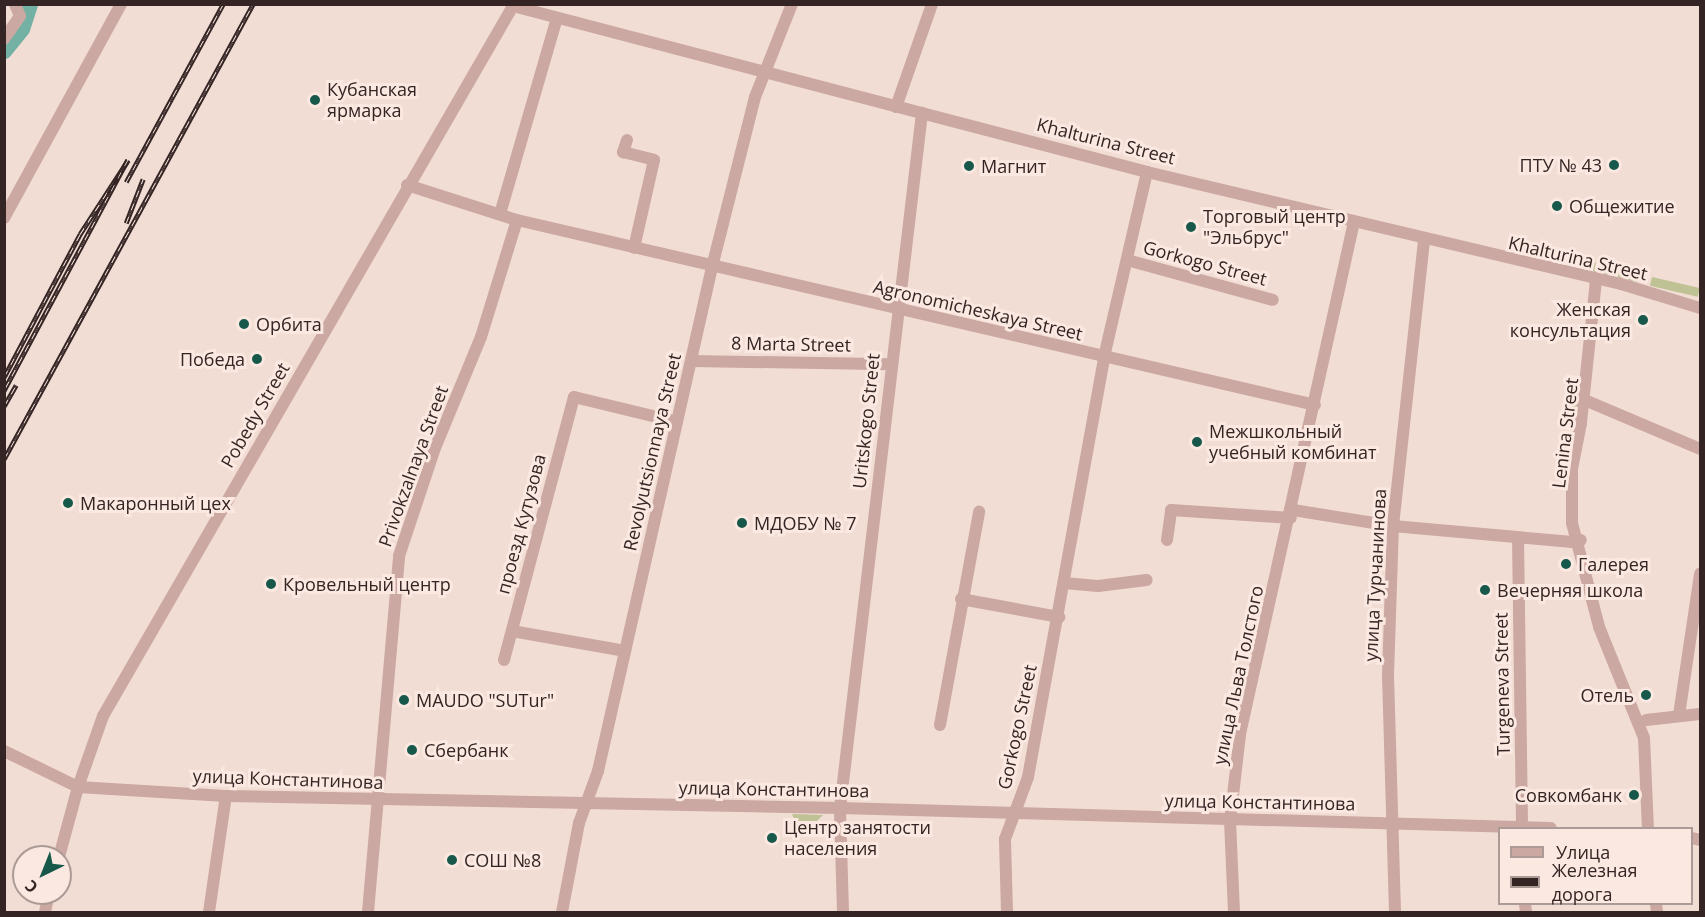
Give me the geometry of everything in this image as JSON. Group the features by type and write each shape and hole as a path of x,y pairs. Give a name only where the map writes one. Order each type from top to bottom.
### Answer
{"street":[{"path":"4,39 20,16 15,4"},
{"path":"4,218 121,4"},
{"name":"Revolyutsionnaya Street","path":"562,912 579,823 587,803 625,651 712,267 755,98 792,4"},
{"path":"896,107 932,4"},
{"name":"Khalturina Street","path":"513,5 766,74 1147,172 1599,280 1698,309"},
{"name":"Pobedy Street","path":"62,845 78,787 103,716 407,185 513,5"},
{"path":"500,214 557,18"},
{"name":"Uritskogo Street","path":"843,912 840,808 896,309 922,113"},
{"path":"627,140 623,152 654,160 634,249"},
{"name":"Gorkogo Street","path":"1007,912 1005,839 1028,777 1059,617 1104,357 1147,172"},
{"name":"Agronomicheskaya Street","path":"407,185 517,220 634,249 1315,405"},
{"name":"Privokzalnaya Street","path":"368,912 399,556 435,448 481,337 517,220"},
{"name":"улица Льва Толстого","path":"1234,912 1230,821 1240,735 1292,514 1354,222"},
{"name":"улица Турчанинова","path":"1395,912 1395,824 1388,675 1392,526 1424,240"},
{"name":"Gorkogo Street","path":"1127,260 1273,300"},
{"path":"1599,280 1571,485 1579,540 1599,627 1644,738 1650,827"},
{"name":"Lenina Street","path":"1599,280 1575,497 1579,540 1607,633 1646,720 1650,740 1650,827"},
{"name":"8 Marta Street","path":"691,361 891,364"},
{"name":"проезд Кутузова","path":"504,660 574,397 677,422"},
{"path":"1587,401 1701,449"},
{"path":"1167,540 1171,510 1292,514 1518,538 1579,540"},
{"path":"940,725 979,512"},
{"name":"Turgeneva Street","path":"1518,538 1522,827"},
{"path":"1679,715 1701,574"},
{"path":"1064,583 1098,586 1148,580"},
{"path":"962,599 1059,617"},
{"path":"512,631 625,651"},
{"path":"1646,720 1701,714"},
{"name":"улица Константинова","path":"4,751 78,787 225,796 378,801 840,808 1498,827"},
{"path":"209,912 225,796"}],"green space":[{"path":"1585,260 1639,274 1637,282 1583,269"},
{"path":"1652,277 1700,288 1698,297 1650,286"},
{"path":"1570,388 1578,394 1576,416 1570,420 1564,415"},
{"path":"792,814 823,815 817,821 795,821"}],"waterway":[{"path":"4,51 22,29 30,4"}],"railway":[{"path":"126,182 223,4"},
{"path":"4,459 253,4"},
{"path":"4,377 80,234 128,160 4,391"},
{"path":"126,223 143,179"},
{"path":"4,406 16,385"}],"place":[{"name":"Кубанская ярмарка","path":"315,100"},
{"name":"ПТУ № 43","path":"1614,165"},
{"name":"Магнит","path":"969,166"},
{"name":"Общежитие","path":"1557,206"},
{"name":"Торговый центр \"Эльбрус\"","path":"1191,227"},
{"name":"Женская консультация","path":"1643,320"},
{"name":"Орбита","path":"244,324"},
{"name":"Победа","path":"257,359"},
{"name":"Межшкольный учебный комбинат","path":"1197,442"},
{"name":"Макаронный цех","path":"68,503"},
{"name":"МДОБУ № 7","path":"742,523"},
{"name":"Галерея","path":"1566,564"},
{"name":"Кровельный центр","path":"271,584"},
{"name":"Вечерняя школа","path":"1485,590"},
{"name":"Отель","path":"1646,695"},
{"name":"MAUDO \"SUTur\"","path":"404,700"},
{"name":"Сбербанк","path":"412,750"},
{"name":"Совкомбанк","path":"1634,795"},
{"name":"Центр занятости населения","path":"772,838"},
{"name":"СОШ №8","path":"452,860"}]}
